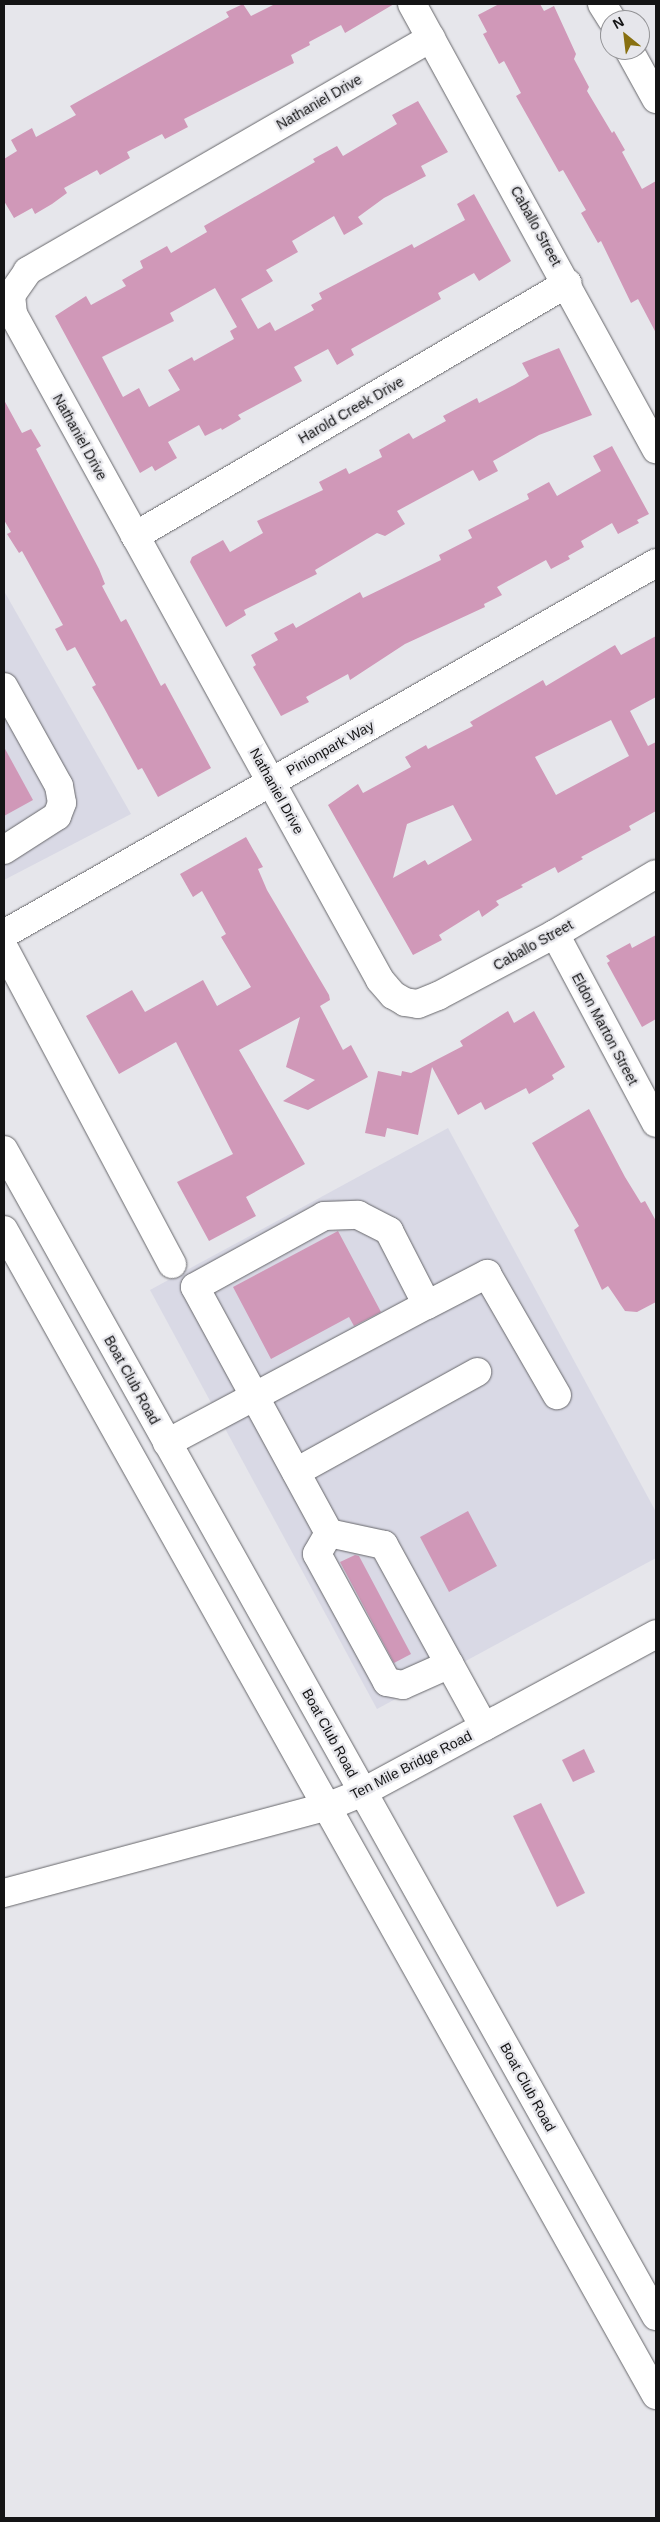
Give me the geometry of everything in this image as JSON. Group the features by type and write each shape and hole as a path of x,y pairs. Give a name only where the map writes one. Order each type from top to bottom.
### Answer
{"street":[{"name":"Caballo Street","path":"412,4 568,283 656,449"},
{"name":"Nathaniel Drive","path":"405,1002 393,995 380,980 19,329 12,295 16,286 28,271 52,256 431,38"},
{"path":"634,60 656,99"},
{"name":"Harold Creek Drive","path":"135,536 568,283"},
{"name":"Pinionpark Way","path":"4,934 656,563"},
{"path":"4,687 59,786 62,803 57,816 4,850"},
{"name":"Caballo Street","path":"405,1002 418,1004 438,996 555,934 656,874"},
{"name":"Eldon Marton Street","path":"555,934 656,1123"},
{"path":"4,948 172,1264"},
{"name":"Boat Club Road","path":"4,1150 656,2316"},
{"path":"328,1533 195,1287 324,1216 358,1215 389,1231 427,1305"},
{"path":"4,1230 130,1460 329,1806 656,2395"},
{"path":"168,1443 487,1274 557,1395"},
{"path":"296,1472 477,1372"},
{"path":"328,1533 384,1545 484,1727"},
{"path":"328,1533 317,1554 387,1682 403,1685 450,1664"},
{"name":"Ten Mile Bridge Road","path":"4,1893 329,1806 363,1792 656,1634"}],"shaded area":[{"path":"4,591 131,814 4,880"},
{"path":"448,1128 656,1512 656,1558 377,1709 150,1290"}],"building":[{"path":"243,4 251,16 275,4 394,4 345,33 341,25 309,42 310,45 291,55 294,63 184,119 188,127 165,139 162,134 127,152 130,158 100,175 97,170 64,188 67,193 35,214 32,208 14,218 4,201 4,159 17,151 11,140 32,128 36,137 76,115 70,106 229,17 226,12"},
{"path":"499,4 540,4 544,11 554,6 576,54 574,59 589,87 587,91 612,133 614,131 625,150 622,152 642,189 656,181 656,333 638,299 631,303 601,241 598,243 581,213 586,210 563,170 559,172 516,96 521,93 504,61 499,64 483,34 487,32 478,15"},
{"path":"418,101 448,152 421,166 426,176 384,198 358,217 363,224 344,235 334,216 292,241 298,252 266,270 273,281 241,299 258,329 270,322 275,331 314,310 311,305 322,299 319,293 412,244 414,248 465,220 457,204 474,194 511,261 479,281 474,273 438,293 441,299 351,349 354,355 337,365 328,349 294,367 302,381 238,415 241,419 222,430 221,428 205,436 199,425 168,442 177,458 155,471 152,466 140,473 55,316 86,296 91,305 126,286 122,280 143,268 140,261 167,246 171,253 207,232 204,226 315,162 313,159 337,146 343,156 397,124 392,115","holes":["215,288 237,327 230,331 234,339 194,361 192,357 168,370 180,390 149,407 139,388 123,397 102,357 174,321 170,313"]},
{"path":"559,348 592,415 539,435 493,461 498,471 479,481 473,470 397,511 405,524 385,536 377,533 315,570 317,574 244,610 246,615 226,627 190,562 192,557 223,540 230,552 263,533 257,521 323,490 319,482 346,468 349,474 382,457 379,450 409,433 413,439 446,421 443,416 477,398 479,403 514,385 529,376 522,363"},
{"path":"4,400 22,433 31,429 41,446 36,449 99,569 105,584 102,586 121,622 126,619 161,686 165,683 211,768 158,797 142,768 138,770 92,687 96,685 75,647 67,651 55,629 63,625 22,551 19,553 7,534 11,532 4,520"},
{"path":"612,446 649,514 637,520 639,523 618,534 612,523 581,541 584,547 568,556 570,559 551,569 546,560 497,587 502,595 484,604 485,607 405,644 350,680 348,674 306,697 309,702 281,716 253,667 256,665 251,655 278,640 274,633 293,623 296,628 360,592 363,598 441,560 439,555 472,538 468,530 529,499 527,494 549,482 557,496 601,471 593,456"},
{"path":"656,636 656,697 630,711 648,746 656,742 656,811 629,826 631,830 581,857 583,859 558,873 555,867 521,885 523,887 496,901 499,905 482,917 479,910 439,935 442,940 413,955 328,805 358,784 363,793 411,767 405,757 426,745 428,749 473,726 470,722 543,680 546,686 615,645 621,655","holes":["611,720 629,756 556,795 535,757","453,805 472,840 428,865 425,860 393,878 407,824"]},
{"path":"4,747 33,800 4,816"},
{"path":"246,837 263,867 258,869 267,890 329,995 330,1000 320,1006 343,1050 351,1045 368,1077 308,1110 283,1101 315,1080 286,1067 300,1017 239,1050 305,1164 246,1197 256,1216 209,1241 177,1182 233,1154 176,1042 119,1074 86,1016 132,990 145,1012 203,980 217,1006 251,987 221,937 226,934 202,891 193,897 180,874"},
{"path":"656,935 656,1019 642,1027 607,963 610,961 606,956 630,943 632,948"},
{"path":"508,1011 514,1023 534,1011 565,1067 552,1075 554,1079 529,1094 526,1088 485,1110 481,1102 458,1115 432,1067 418,1135 387,1128 385,1137 365,1133 378,1071 401,1076 402,1071 411,1073 463,1046 460,1041"},
{"path":"589,1109 625,1177 641,1203 645,1201 656,1221 656,1302 637,1312 625,1311 608,1286 602,1290 574,1230 579,1226 532,1143"},
{"path":"338,1231 381,1312 354,1326 349,1317 271,1359 233,1287"},
{"path":"468,1511 497,1566 449,1592 420,1537"},
{"path":"355,1555 359,1556 411,1654 394,1663 340,1562"},
{"path":"584,1749 595,1772 573,1782 562,1760"},
{"path":"541,1803 585,1893 557,1907 513,1816"}]}
